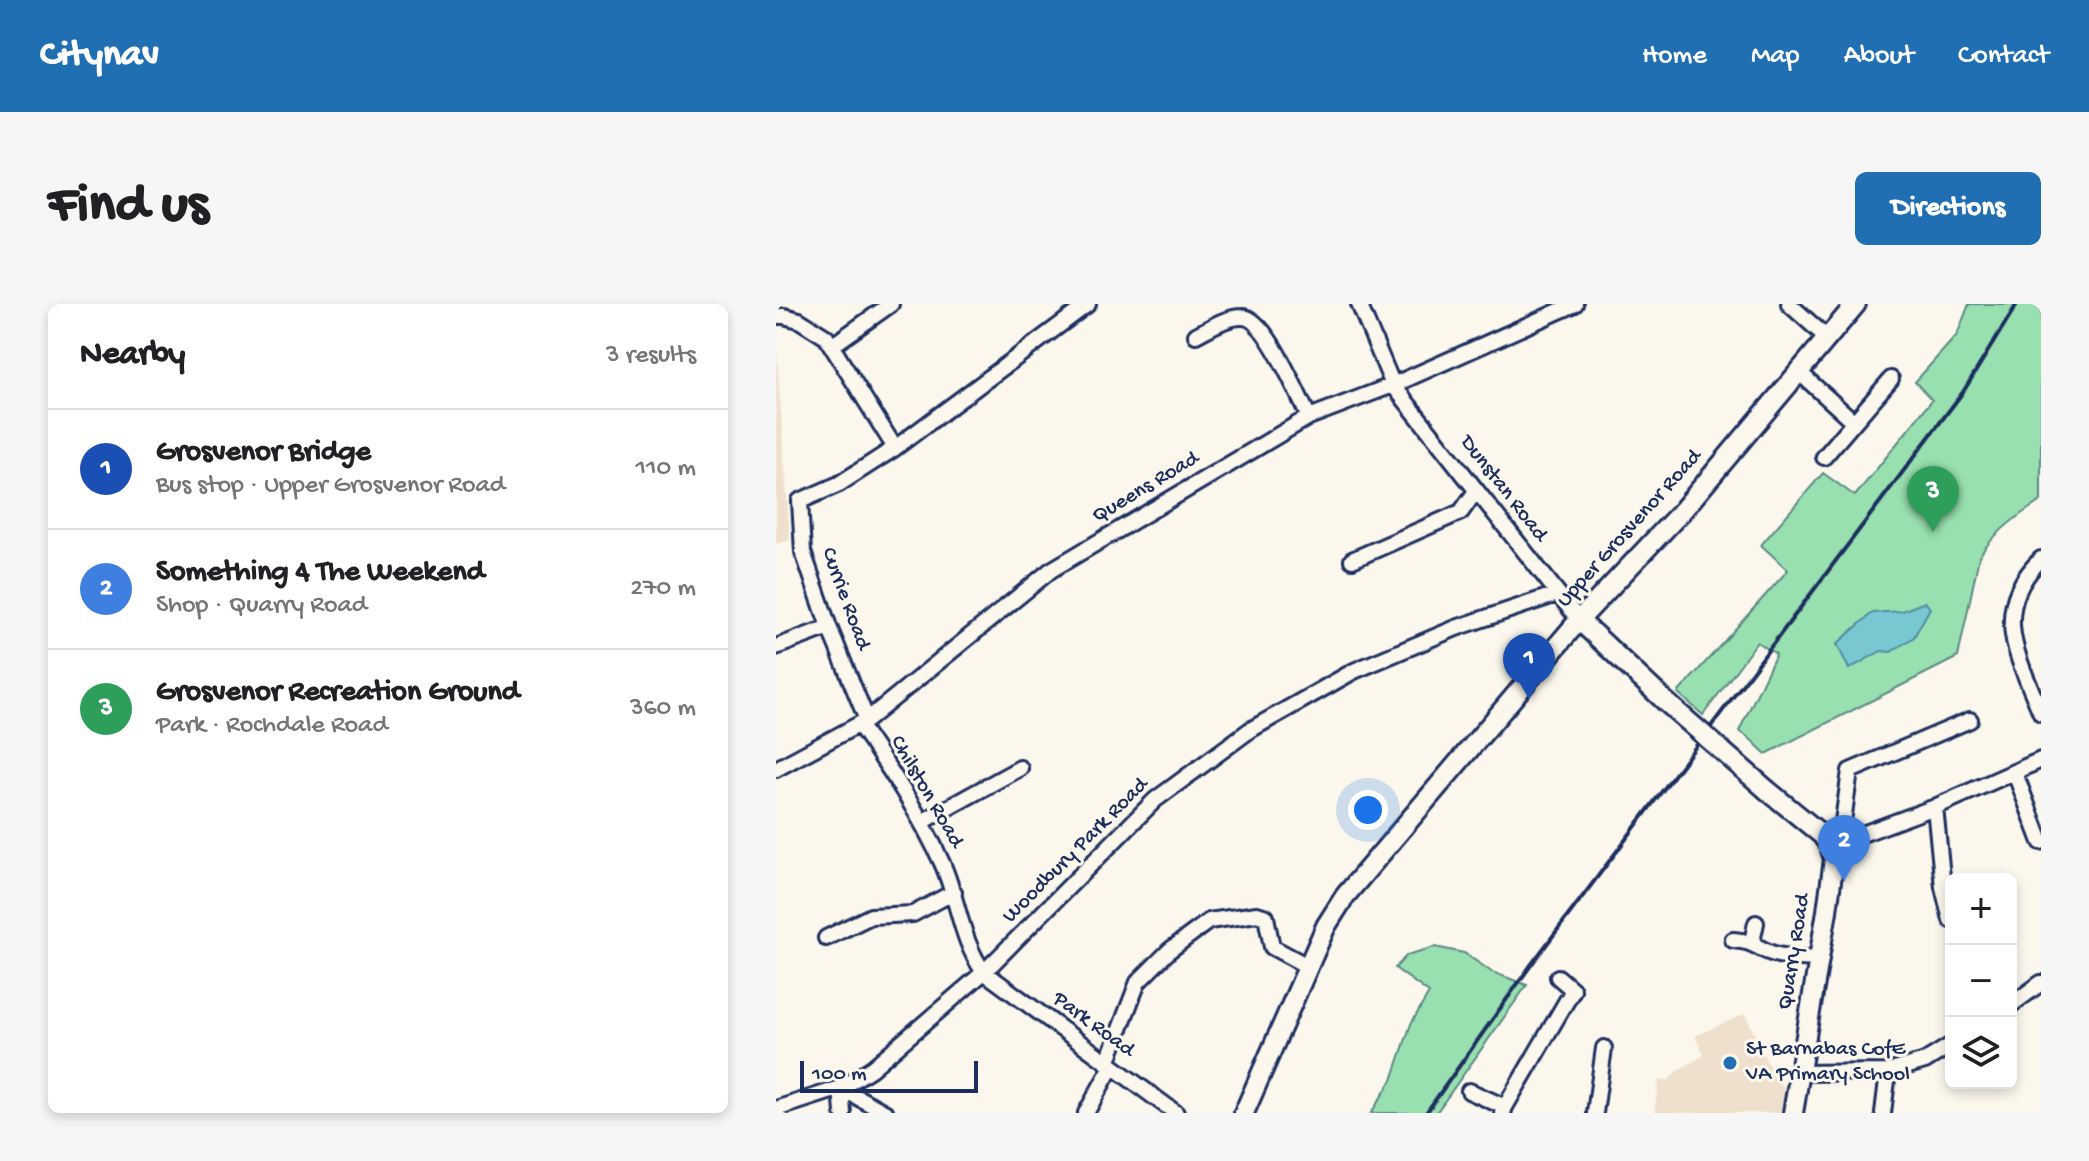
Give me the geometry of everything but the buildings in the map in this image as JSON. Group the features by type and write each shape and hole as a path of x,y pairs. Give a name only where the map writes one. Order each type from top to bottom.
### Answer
{"street":[{"path":"833,345 891,304"},
{"path":"782,312 807,324 833,345 895,448 1088,304"},
{"name":"Dunstan Road","path":"1359,304 1393,385 1579,620"},
{"name":"Queens Road","path":"776,769 864,723 1051,570 1309,417 1393,385 1575,304"},
{"path":"1789,304 1826,337"},
{"name":"Upper Grosvenor Road","path":"1244,1113 1326,926 1345,896 1579,620 1682,511 1856,304"},
{"path":"1196,335 1244,316 1255,320 1268,336 1309,417"},
{"path":"1800,373 1854,422"},
{"path":"1824,457 1887,384 1869,378"},
{"name":"Currie Road","path":"864,723 803,552 800,501 839,484 895,448"},
{"path":"1352,560 1461,512 1476,491"},
{"path":"2041,559 2026,576 2011,616 2014,646 2041,713"},
{"name":"Woodbury Park Road","path":"776,1109 841,1088 872,1068 984,972 1155,800 1250,730 1354,671 1456,628 1557,594"},
{"path":"1579,620 1666,702 1835,845"},
{"path":"776,647 829,627"},
{"path":"1835,845 1850,771 1970,720"},
{"name":"Chilston Road","path":"864,723 922,822 954,892 975,957 984,972"},
{"path":"1835,845 1935,807 2041,760"},
{"path":"922,822 1020,768"},
{"path":"2015,773 2041,842"},
{"path":"1935,807 1945,895"},
{"name":"Quarry Road","path":"1793,1113 1835,845"},
{"path":"826,938 871,916 913,914 954,892"},
{"path":"1086,1113 1110,1065 1138,982 1170,950 1209,921 1257,914 1266,917 1272,947 1309,967"},
{"path":"1752,942 1756,923"},
{"path":"1733,940 1752,942 1770,952 1818,959"},
{"name":"Park Road","path":"984,972 1176,1113"},
{"path":"1469,1091 1504,1110 1573,990 1558,977"},
{"path":"2017,1001 2041,983"},
{"path":"1595,1113 1604,1048"},
{"path":"1800,1073 1888,1072 1925,1061 1945,1049"},
{"path":"1883,1113 1888,1072"},
{"path":"841,1088 843,1113"},
{"path":"841,1088 886,1113"}],"shaded area":[{"path":"776,342 790,540 776,544"},
{"name":"St Barnabas CofE VA Primary School","path":"1745,1014 1776,1081 1788,1089 1784,1113 1654,1113 1659,1080 1669,1080 1677,1071 1704,1055 1695,1036"}],"green space":[{"path":"1969,304 2041,304 2041,501 2007,525 1979,557 1958,657 1766,754 1739,731 1776,654 1757,642 1703,715 1678,693 1788,570 1761,545 1823,473 1855,496 1932,400 1915,382 1957,335"},
{"path":"1435,947 1464,953 1492,972 1527,985 1436,1113 1371,1113 1392,1080 1411,1024 1429,993 1395,968 1407,955"}],"water":[{"path":"1925,602 1930,608 1914,637 1891,652 1881,651 1849,669 1837,644 1872,613 1902,611"}],"railway":[{"path":"1426,1113 1531,965 1963,392 2017,304"}],"place":[{"name":"Grosvenor Recreation Ground","path":"1933,532"},
{"name":"Grosvenor Bridge","path":"1529,699"},
{"name":"Something 4 The Weekend","path":"1844,881"},
{"name":"St Barnabas CofE VA Primary School","path":"1730,1063"}]}
